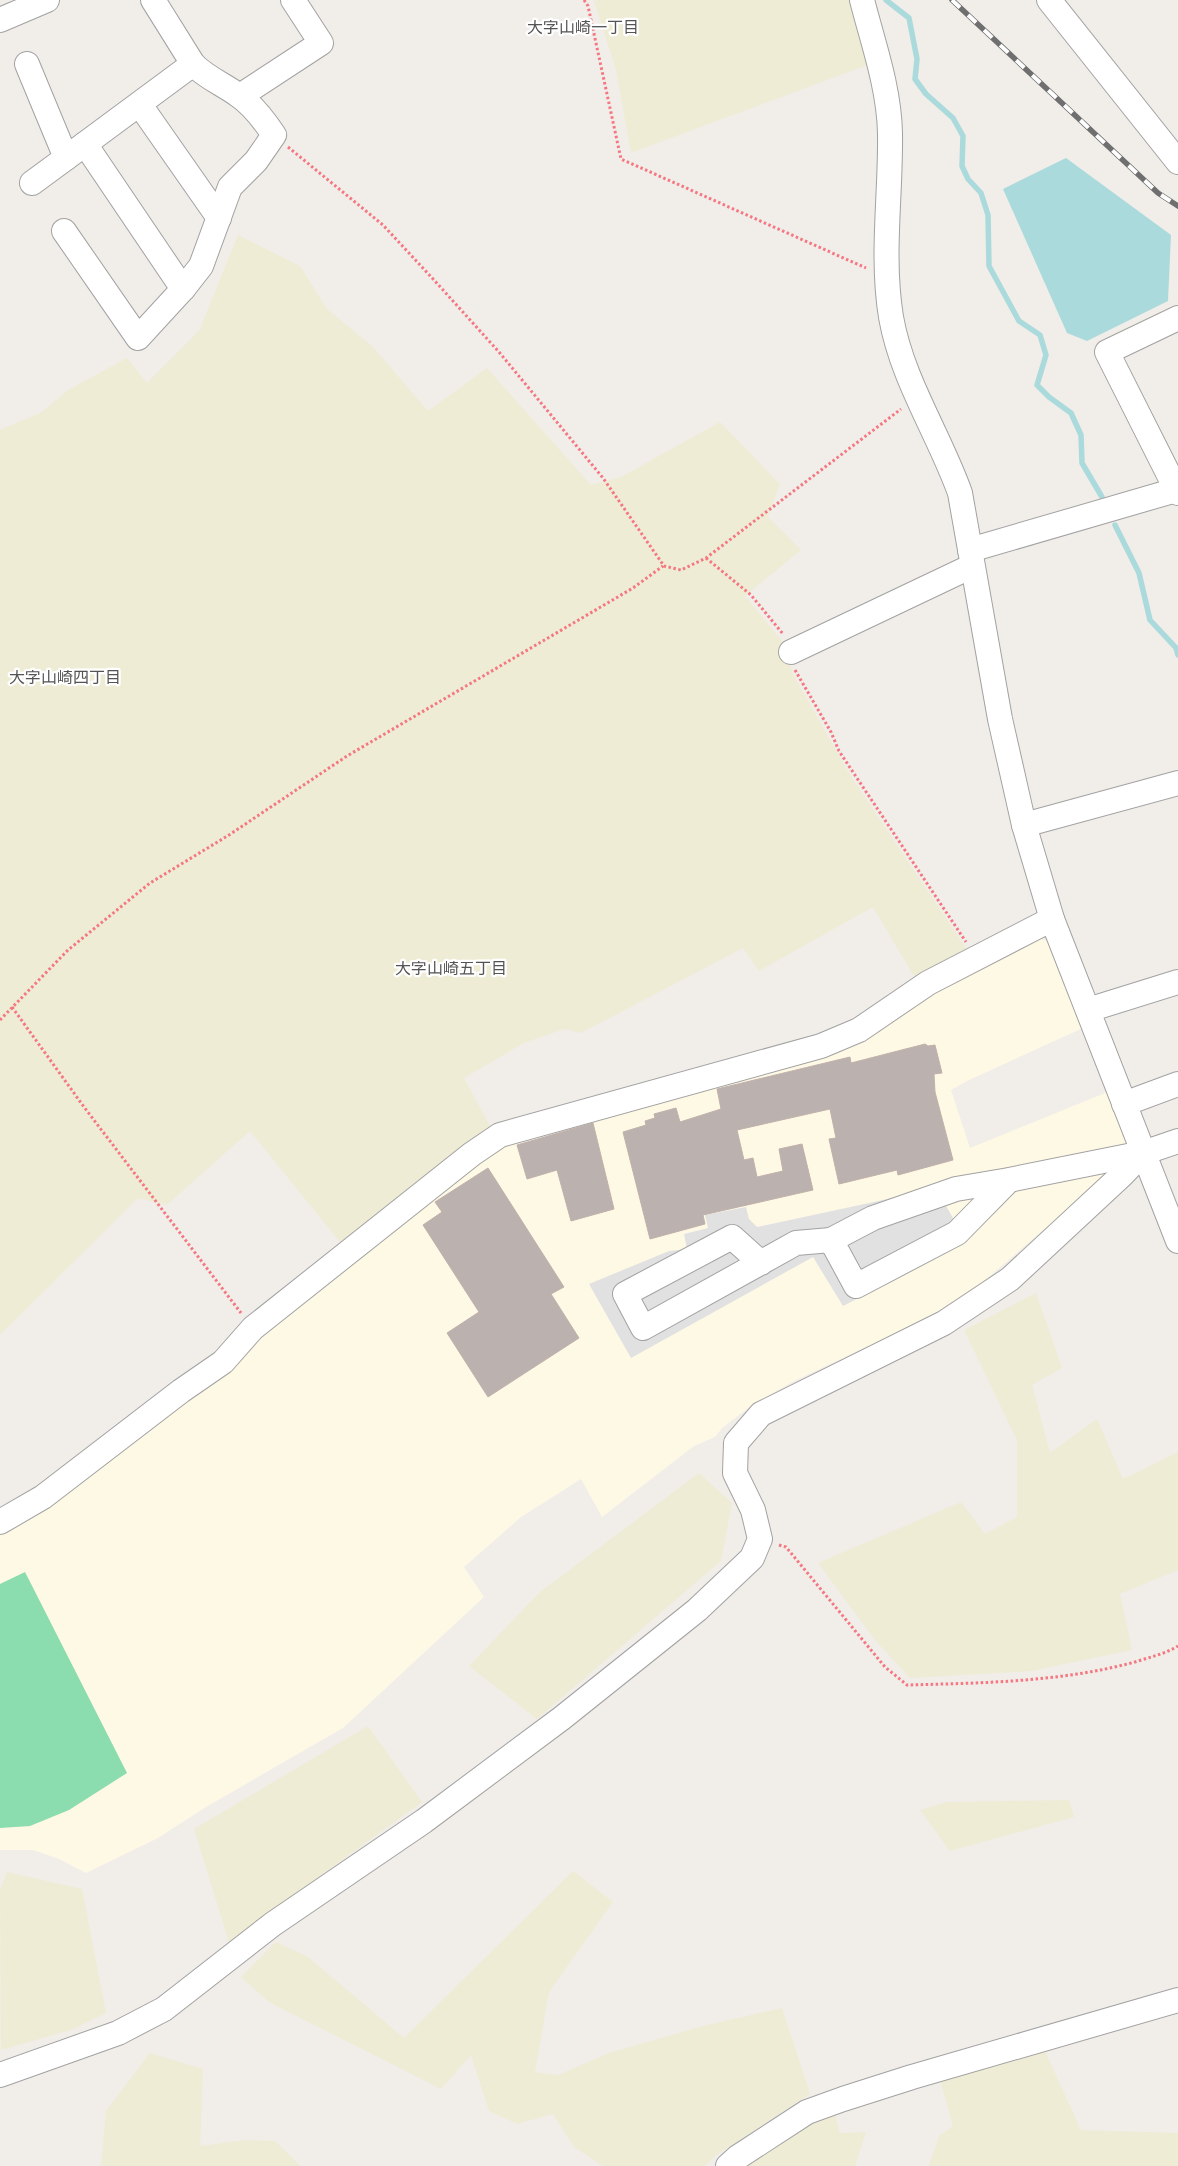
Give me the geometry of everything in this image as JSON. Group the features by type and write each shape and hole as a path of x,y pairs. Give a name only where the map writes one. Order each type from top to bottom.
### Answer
{"street":[{"path":"0,20 47,0"},
{"path":"64,231 138,338 183,289 201,266 230,187 256,161 274,135 262,117 240,96 200,71 193,64 154,0"},
{"path":"862,0 886,90 890,132 886,276 891,319 917,396 949,463 960,493 1000,719 1024,825 1052,919 1143,1152 1154,1174 1178,1241"},
{"path":"1049,0 1178,162"},
{"path":"240,96 321,44 299,2"},
{"path":"27,64 66,158"},
{"path":"32,183 193,64"},
{"path":"140,105 220,218"},
{"path":"85,144 183,289"},
{"path":"792,652 971,558 1177,492 1107,352 1178,318"},
{"path":"1024,825 1178,783"},
{"path":"0,1522 43,1497 181,1390 223,1362 253,1328 472,1154 500,1135 821,1046 859,1030 928,983 1052,919"},
{"path":"1088,1010 1178,982"},
{"path":"1124,1104 1178,1084"},
{"path":"761,1263 732,1237 625,1294 643,1328 796,1244 831,1240 873,1218 956,1189 1143,1152 1178,1141"},
{"path":"0,2075 118,2032 164,2009 273,1924 424,1821 570,1712 697,1610 752,1558 760,1538 753,1510 735,1473 736,1443 761,1414 944,1324 1010,1279 1122,1175 1143,1152"},
{"path":"831,1240 856,1286 957,1233 1009,1180"},
{"path":"728,2166 738,2157 807,2112 912,2076 1178,2000"}],"path":[{"path":"584,0 588,6 622,159 886,276"},
{"path":"274,135 383,225 434,280 499,352 603,478 664,566 681,570 706,558 917,396"},
{"path":"706,558 751,595 783,634 792,652 795,670 831,732 839,751 977,958"},
{"path":"0,1020 68,950 150,883 229,835 347,756 633,588 664,566"},
{"path":"12,1007 84,1107 253,1328"},
{"path":"760,1538 786,1547 885,1668 907,1685 982,1683 1042,1678 1116,1667 1169,1652 1178,1646"}],"shaded area":[{"path":"854,0 870,64 631,153 616,70 594,1"},
{"path":"238,235 300,266 327,309 372,346 428,411 487,368 591,485 621,477 720,422 780,484 768,517 801,550 745,596 783,642 793,674 849,773 970,954 918,983 873,907 759,971 743,948 581,1033 564,1029 524,1043 464,1078 492,1130 344,1247 250,1131 167,1205 138,1198 0,1335 0,430 42,412 68,390 127,358 147,383 199,331"},
{"path":"1032,936 1051,942 1083,1028 951,1090 970,1148 1110,1091 1133,1149 1104,1178 970,1293 948,1304 937,1314 794,1381 752,1405 722,1428 715,1437 694,1446 602,1517 581,1479 521,1517 464,1567 484,1597 343,1728 206,1807 158,1838 86,1873 59,1859 33,1850 0,1850 0,1519 496,1143 887,1017"},
{"path":"935,1187 967,1242 843,1306 813,1257 631,1358 589,1284 669,1251 687,1249 684,1234 708,1228 705,1215 746,1207 749,1219 757,1227"},
{"path":"1036,1293 1062,1368 1032,1385 1050,1453 1097,1419 1123,1479 1178,1452 1178,1570 1120,1594 1132,1650 1032,1671 910,1678 875,1640 818,1563 961,1502 985,1534 1017,1517 1017,1440 964,1330"},
{"path":"699,1473 732,1503 721,1561 537,1719 469,1666 539,1593"},
{"path":"368,1726 422,1802 229,1942 194,1829"},
{"path":"1069,1800 1074,1817 950,1851 920,1810 948,1802"},
{"path":"573,1871 613,1902 549,1992 535,2072 558,2075 609,2053 707,2025 782,2008 810,2094 715,2156 705,2166 603,2166 574,2147 553,2114 517,2124 489,2111 471,2055 441,2089 269,2002 241,1977 276,1942 308,1957 404,2038"},
{"path":"7,1872 82,1889 106,2013 74,2029 1,2050 0,1890"},
{"path":"1044,2049 1081,2130 1178,2133 1178,2166 929,2166 939,2136 953,2126 939,2076"},
{"path":"150,2053 203,2069 200,2146 247,2140 275,2141 300,2166 101,2166 106,2111"},
{"path":"834,2113 840,2133 866,2132 855,2166 742,2166 813,2121"}],"green space":[{"path":"25,1572 127,1773 69,1810 30,1826 0,1828 0,1584"}],"water":[{"path":"1066,158 1171,235 1168,301 1087,341 1067,333 1003,189"}],"building":[{"path":"925,1044 928,1046 935,1045 942,1073 934,1074 935,1092 953,1160 898,1175 897,1170 839,1184 829,1139 836,1138 830,1109 737,1130 744,1160 753,1158 757,1177 783,1171 779,1149 802,1144 813,1190 703,1215 705,1224 650,1239 623,1132 646,1125 645,1121 655,1118 654,1114 676,1108 680,1122 721,1109 717,1089 850,1057 851,1063"},
{"path":"593,1123 614,1209 571,1221 557,1170 527,1179 517,1145"},
{"path":"488,1168 564,1287 551,1294 579,1338 488,1397 447,1333 479,1312 423,1225 442,1212 435,1202"}],"waterway":[{"path":"886,0 909,18 917,59 915,79 926,94 953,118 963,136 962,166 968,179 981,193 988,215 989,266 1019,321 1040,335 1046,355 1037,385 1049,397 1071,413 1081,435 1082,463 1102,497"},
{"path":"1115,525 1139,573 1150,620 1176,648 1178,655"}],"railway":[{"path":"952,0 1158,193 1178,206"}],"district":[{"name":"大字山崎一丁目","path":"583,27"},
{"name":"大字山崎四丁目","path":"65,677"},
{"name":"大字山崎五丁目","path":"451,968"}]}
